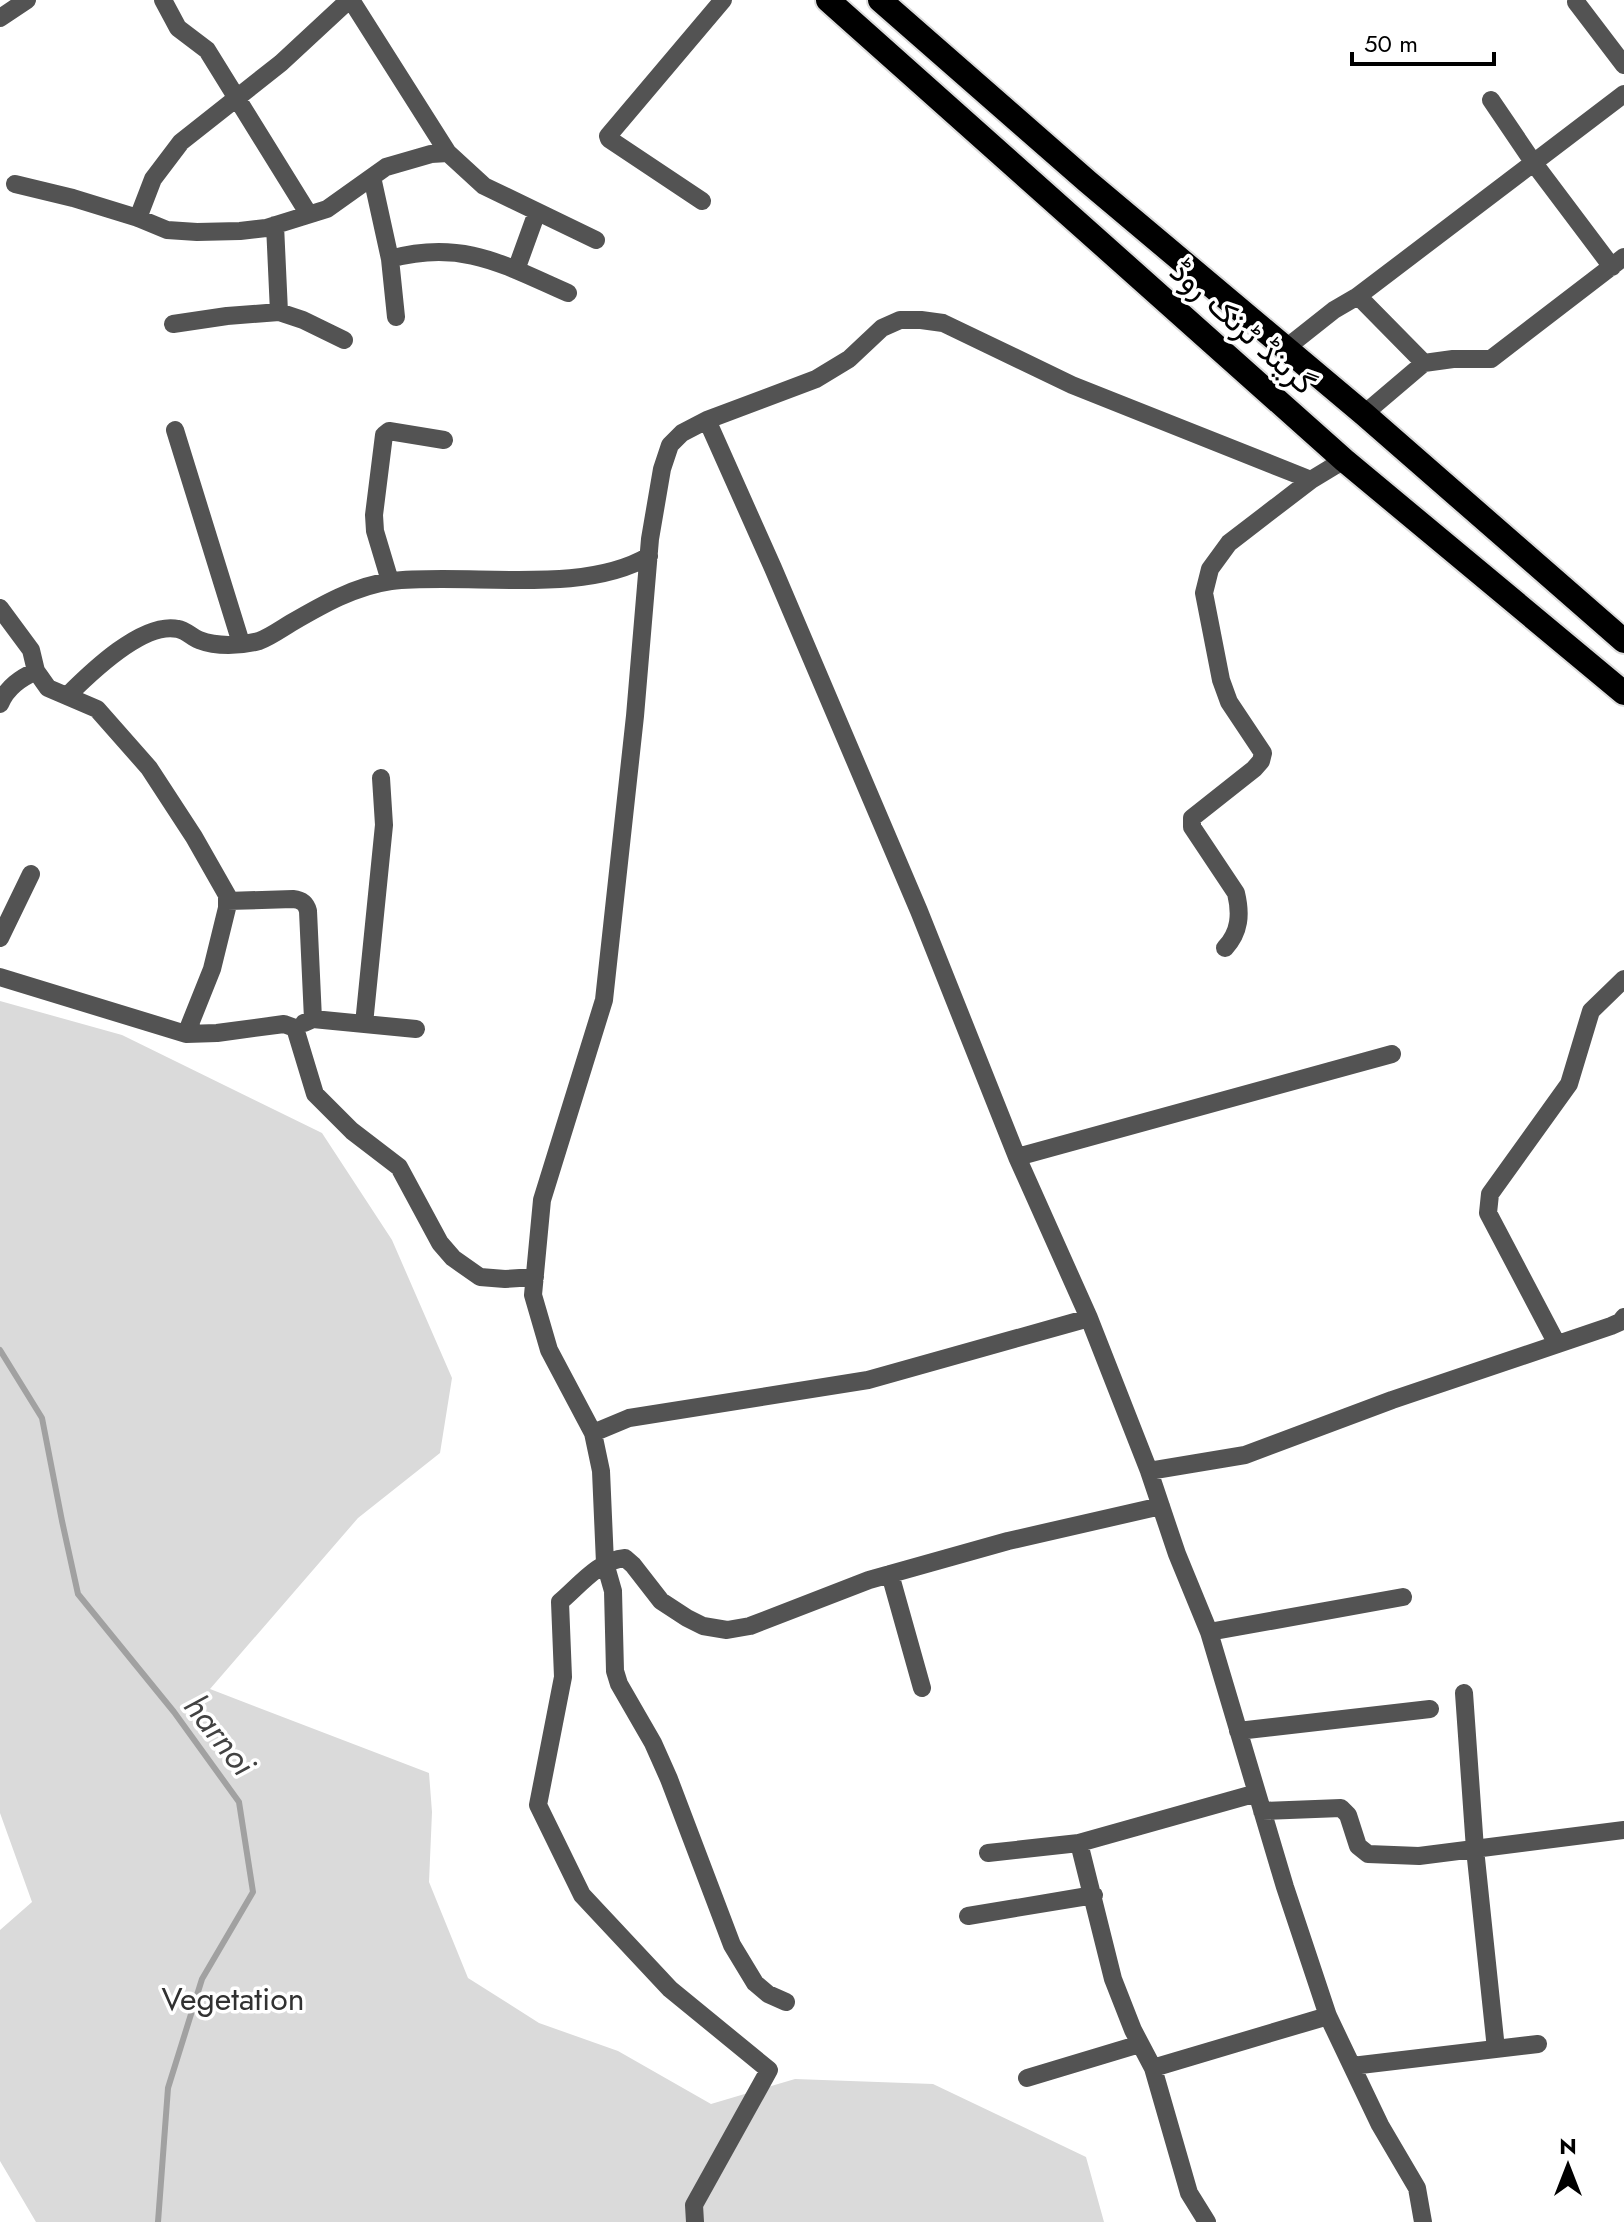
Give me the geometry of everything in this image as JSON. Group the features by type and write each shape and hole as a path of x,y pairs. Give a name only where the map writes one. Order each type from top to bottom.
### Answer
{"highway":[{"name":"گرینڈ ٹرنک روڈ","path":"880,0 1624,641"},
{"name":"گرینڈ ٹرنک روڈ","path":"842,5 1344,460 1624,693"}],"street":[{"path":"0,18 27,0"},
{"path":"163,0 178,28 207,50 308,213"},
{"path":"138,218 153,179 181,142 281,63 350,0 448,153 484,186 596,240"},
{"path":"702,201 608,136 723,0"},
{"path":"1576,2 1624,65"},
{"path":"1286,348 1624,94"},
{"path":"1364,414 1424,363 1491,359 1618,262 1533,162 1491,100"},
{"path":"15,184 138,218 167,230 240,231 275,225 327,209 386,167 431,154 448,153"},
{"path":"372,177 390,259 396,317"},
{"path":"516,270 537,212"},
{"path":"275,225 279,312"},
{"path":"390,259 414,252 453,251 516,270 568,293"},
{"path":"1358,296 1424,363"},
{"path":"173,324 279,312 344,340"},
{"path":"786,2002 768,1994 755,1983 732,1945 669,1779 653,1743 619,1684 615,1671 613,1591 605,1563 601,1471 593,1433 549,1350 533,1295 542,1200 604,1000 634,732 649,556 662,469 670,445 682,433 707,420 816,379 849,359 882,328 900,320 921,320 943,323 1072,385 1311,480"},
{"path":"707,420 919,911 1017,1157 1089,1318 1209,1632 1285,1887 1328,2016 1380,2125 1417,2188 1423,2222"},
{"path":"175,430 241,643"},
{"path":"390,581 375,531 374,515 384,435 389,431 444,440"},
{"path":"1225,948 1237,930 1239,904 1236,893 1192,827 1192,818 1254,769 1263,753 1229,702 1221,680 1204,593 1210,569 1229,543 1311,480 1344,460"},
{"path":"67,696 96,667 142,636 167,628 180,629 209,644 241,643 260,640 333,599 390,581 564,579 620,569 649,556"},
{"path":"0,608 31,650 36,671 48,688 97,709 149,768 214,868 227,895 227,908 212,969 186,1034"},
{"path":"0,704 4,694 21,678 36,671"},
{"path":"364,1024 384,825 381,778"},
{"path":"0,938 31,874"},
{"path":"227,901 293,899 306,905 313,1019"},
{"path":"0,977 186,1034 284,1024 295,1028 313,1019 416,1029"},
{"path":"1557,1344 1488,1213 1490,1194 1569,1084 1591,1011 1624,979"},
{"path":"295,1028 315,1094 352,1131 399,1167 440,1243 453,1258 480,1277 535,1277"},
{"path":"1017,1157 1392,1054"},
{"path":"1149,1471 1245,1455 1392,1400 1611,1326 1624,1317"},
{"path":"593,1433 629,1418 868,1380 1089,1318"},
{"path":"695,2222 694,2205 769,2070 670,1989 582,1895 538,1805 563,1677 560,1602 605,1563 625,1558 661,1601 703,1626 727,1630 750,1626 890,1574 1008,1541 1161,1506"},
{"path":"890,1574 922,1688"},
{"path":"1209,1632 1403,1597"},
{"path":"1464,1693 1475,1849 1496,2049"},
{"path":"1238,1731 1430,1709"},
{"path":"988,1853 1079,1843 1260,1802 1341,1808 1348,1815 1358,1846 1368,1854 1419,1856 1624,1830"},
{"path":"1079,1843 1113,1979 1133,2030 1153,2068 1189,2193 1207,2222"},
{"path":"968,1916 1094,1895"},
{"path":"1153,2068 1328,2016"},
{"path":"1027,2078 1140,2044"},
{"path":"1352,2066 1538,2044"}],"green space":[{"name":"Vegetation","path":"0,1001 122,1035 322,1133 392,1240 452,1378 440,1453 358,1518 210,1689 429,1773 432,1812 429,1882 468,1978 539,2023 618,2051 711,2104 795,2079 933,2084 1086,2157 1104,2222 36,2222 0,2161 0,1930 32,1902 0,1813"}],"waterway":[{"name":"harnoi","path":"0,1350 42,1418 78,1594 174,1712 239,1802 253,1892 202,1979 168,2088 158,2222"}]}
